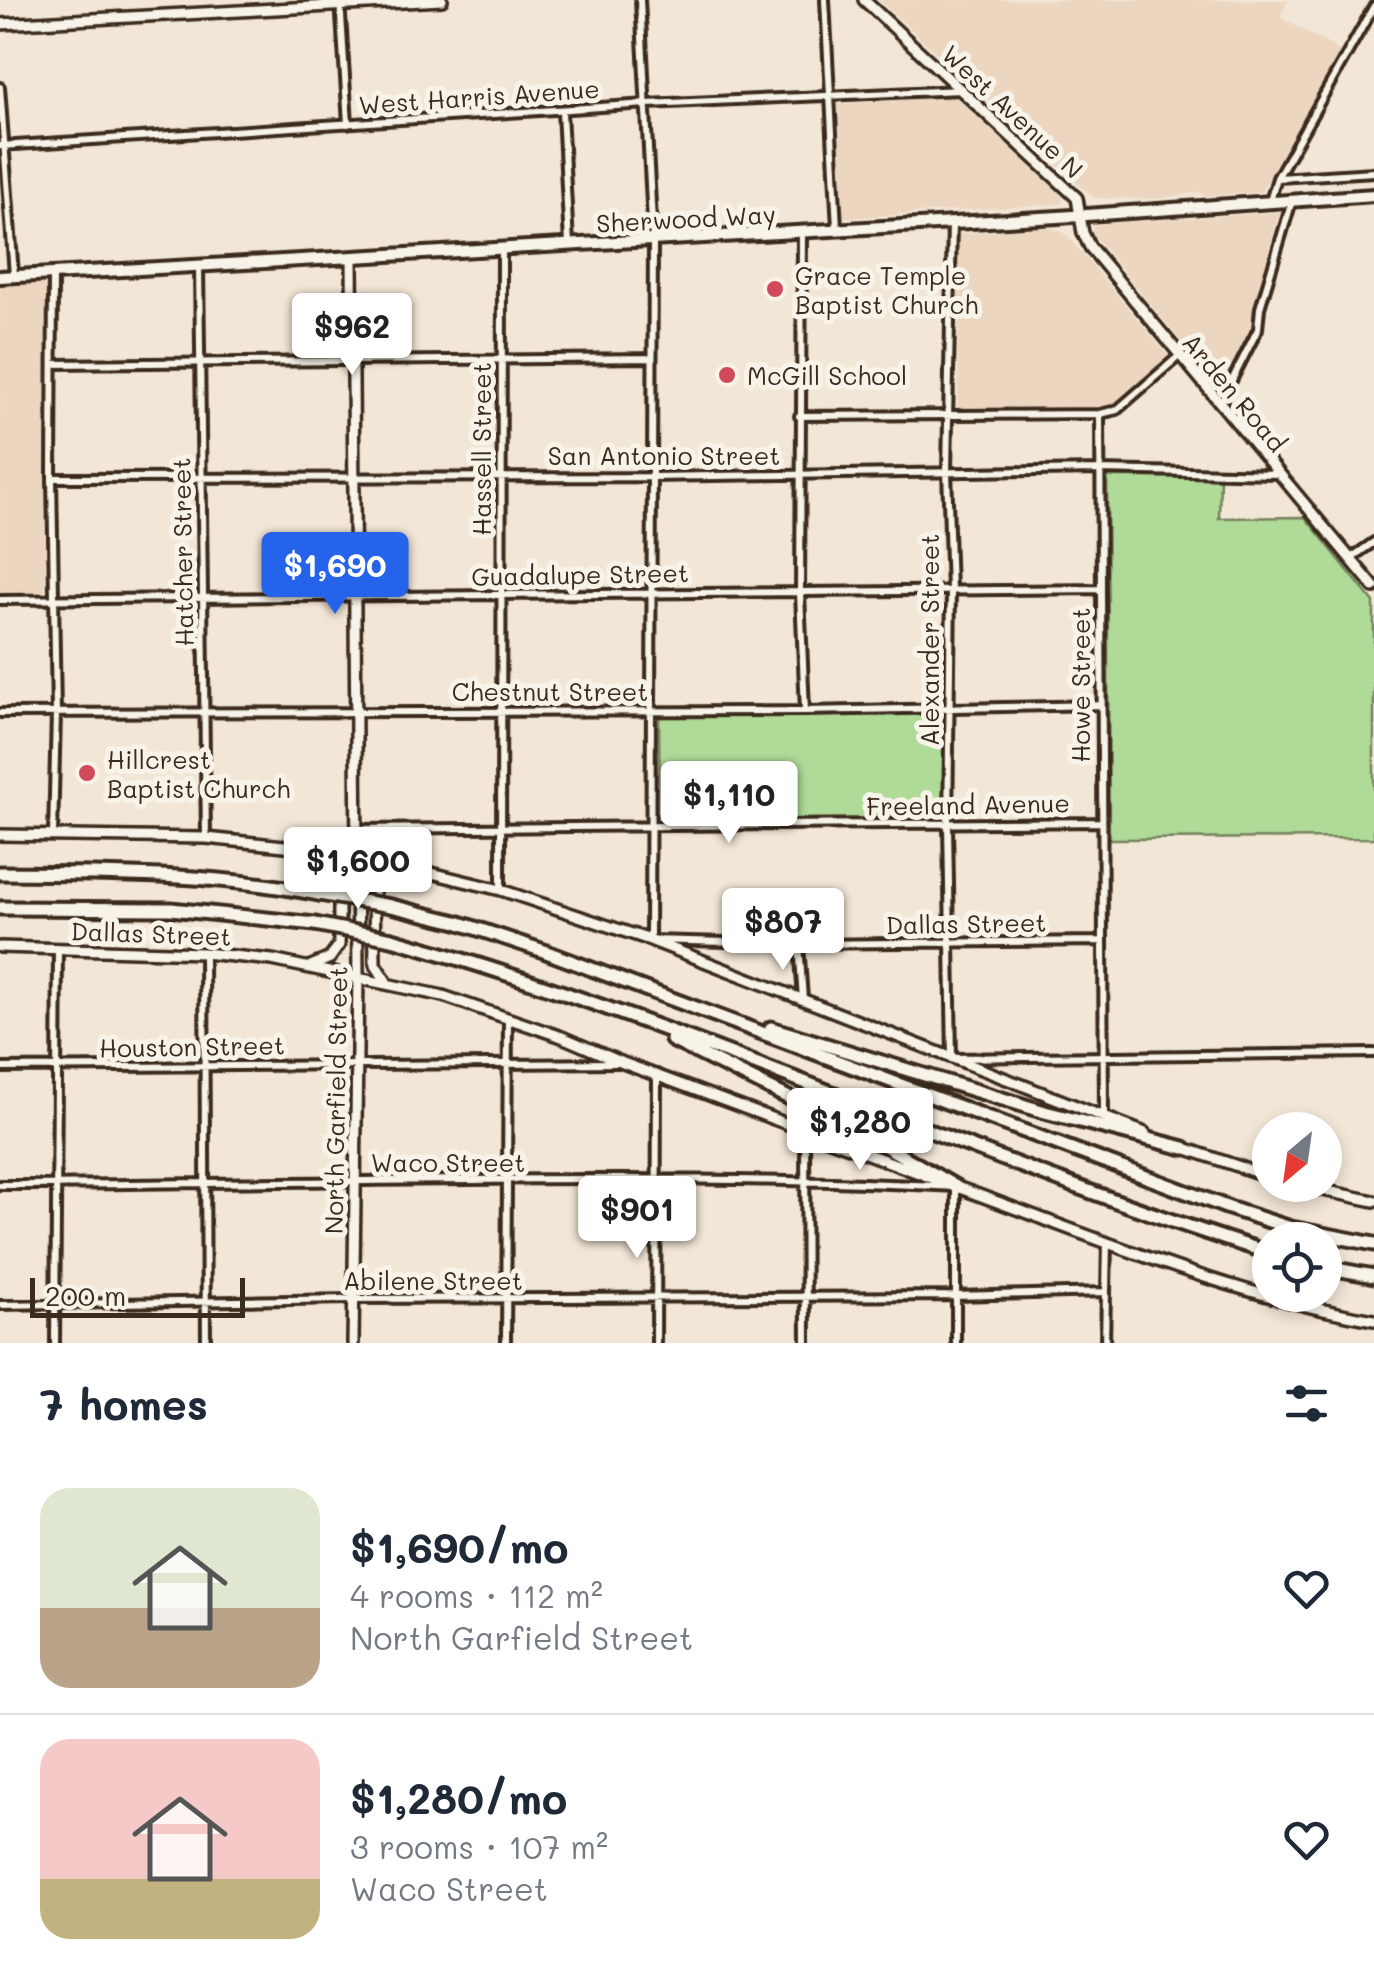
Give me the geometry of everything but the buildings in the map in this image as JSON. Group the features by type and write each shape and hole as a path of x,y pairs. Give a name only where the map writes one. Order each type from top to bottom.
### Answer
{"highway":[{"path":"0,872 175,874 266,883 457,922 647,988 1230,1208 1291,1228 1374,1244"},
{"path":"0,910 171,909 315,924 392,939 488,966 614,1011 1138,1209 1252,1247"},
{"path":"647,988 1045,1112 1184,1148"},
{"path":"614,1011 882,1144 956,1186"},
{"path":"1342,1271 1374,1276"}],"main road":[{"path":"0,24 442,0"},
{"name":"West Avenue N","path":"864,0 1077,198 1080,215"},
{"name":"Sherwood Way","path":"0,278 952,223 1374,194"},
{"name":"Arden Road","path":"1080,215 1090,248 1374,587"},
{"name":"North Garfield Street","path":"352,258 358,976 353,1343"},
{"path":"0,835 206,838 314,849 501,890 650,940 886,1035 1252,1171"},
{"path":"308,966 330,958 339,945 338,871 335,863 314,849"},
{"path":"388,983 376,964 374,887 380,877 407,867"},
{"name":"Dallas Street","path":"0,947 204,952 308,966 443,996 1232,1288 1374,1320"},
{"path":"1342,1194 1374,1201"}],"street":[{"path":"640,0 653,241 650,940"},
{"path":"825,0 838,229"},
{"path":"340,3 348,124"},
{"path":"1270,201 1277,178 1374,6"},
{"path":"0,87 14,276"},
{"name":"West Harris Avenue","path":"2,146 647,104 961,90"},
{"path":"562,112 570,244"},
{"path":"1277,178 1374,172"},
{"path":"1220,404 1258,329 1260,308 1292,200"},
{"name":"Alexander Street","path":"952,223 947,470 952,1058"},
{"path":"802,231 800,592 805,712"},
{"name":"Hassell Street","path":"501,890 502,249"},
{"name":"Hatcher Street","path":"199,264 206,838"},
{"path":"53,274 54,835"},
{"path":"799,416 1100,414 1118,410 1179,356"},
{"path":"54,364 650,358"},
{"name":"Howe Street","path":"1100,414 1104,1115"},
{"name":"San Antonio Street","path":"52,478 652,476 947,470 1278,474"},
{"path":"1351,558 1374,542"},
{"name":"Guadalupe Street","path":"0,600 1100,590"},
{"name":"Chestnut Street","path":"0,713 805,712 1100,705"},
{"name":"Freeland Avenue","path":"357,829 1101,822"},
{"name":"Dallas Street","path":"650,940 799,944 1102,942"},
{"path":"799,944 804,999"},
{"path":"55,1343 58,950"},
{"path":"204,952 206,1343"},
{"path":"506,1343 508,1017"},
{"path":"952,1058 1374,1053"},
{"name":"Houston Street","path":"0,1068 624,1063"},
{"path":"656,1074 656,1343"},
{"path":"805,1132 806,1343"},
{"name":"Waco Street","path":"0,1185 805,1179 956,1186"},
{"path":"956,1186 956,1343"},
{"path":"1104,1343 1107,1242"},
{"name":"Abilene Street","path":"0,1306 1105,1292"}],"shaded area":[{"path":"879,0 1288,0 1280,17 1342,52 1261,192 1205,196 1199,192 1158,199 1094,198"},
{"path":"955,97 1063,197 1062,204 843,218 838,104"},
{"path":"1280,212 1256,297 1253,324 1219,388 1091,232 1101,224"},
{"path":"1044,226 1065,233 1176,365 1119,412 958,413 958,234"},
{"path":"46,283 45,593 0,594 0,285"}],"green space":[{"path":"1107,477 1220,477 1219,518 1305,517 1374,603 1374,838 1109,839"},
{"path":"945,712 946,822 660,823 659,713"}],"place":[{"name":"Grace Temple Baptist Church","path":"775,289"},
{"name":"McGill School","path":"727,375"},
{"name":"Hillcrest Baptist Church","path":"87,773"}]}
